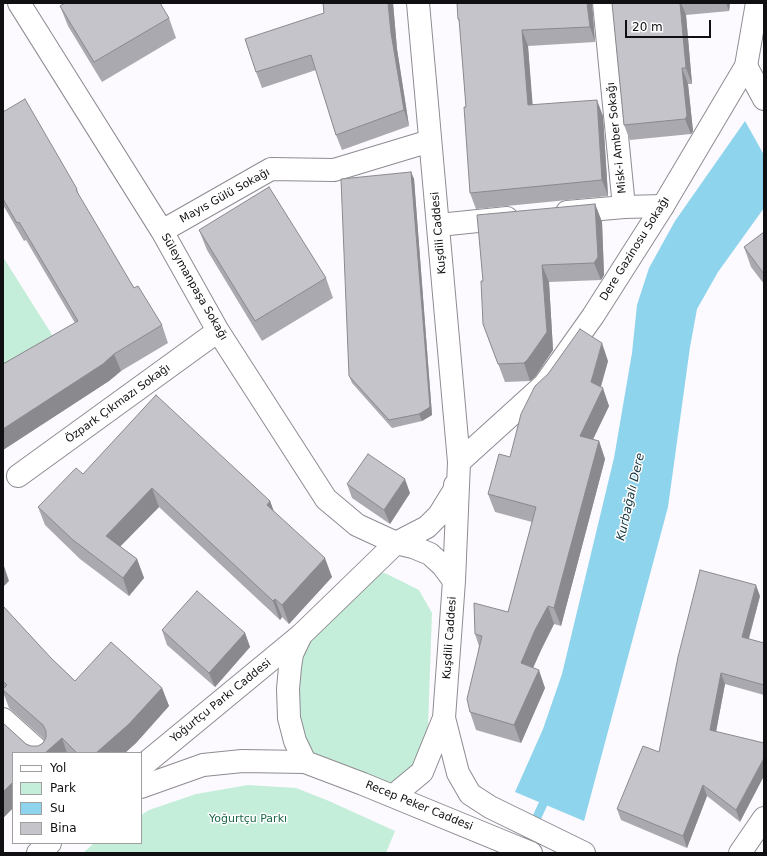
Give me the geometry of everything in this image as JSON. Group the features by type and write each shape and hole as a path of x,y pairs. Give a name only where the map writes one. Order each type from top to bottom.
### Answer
{"street":[{"name":"Süleymanpaşa Sokağı","path":"19,3 162,231 218,332 326,499 357,525 396,544 413,546 430,554 443,566 454,581"},
{"name":"Kuşdili Caddesi","path":"393,796 422,772 444,718 454,581 459,462 418,3"},
{"name":"Misk-i Amber Sokağı","path":"438,225 624,207 604,3"},
{"name":"Dere Gazinosu Sokağı","path":"459,462 544,385 593,316 663,206 746,66 757,3"},
{"path":"746,66 761,95"},
{"name":"Mayıs Gülü Sokağı","path":"162,231 271,169 334,170 430,141"},
{"path":"624,207 663,206"},
{"name":"Özpark Çıkmazı Sokağı","path":"18,476 218,332"},
{"name":"Kuşdili Caddesi","path":"396,544 427,527 439,515 455,489 459,462"},
{"name":"Yoğurtçu Parkı Caddesi","path":"142,766 301,635 396,544"},
{"name":"Yoğurtçu Parkı Caddesi","path":"301,635 292,654 288,689 289,718 294,741 306,762"},
{"path":"444,718 458,773 470,794 490,807 584,853"},
{"path":"3,719 40,752"},
{"path":"142,787 202,765 242,760 306,762"},
{"name":"Recep Peker Caddesi","path":"306,762 531,853"},
{"path":"740,853 764,818"},
{"path":"38,853 49,844"}],"green space":[{"path":"3,257 56,341 3,371"},
{"path":"385,573 419,590 432,613 427,755 393,788 317,760 291,719 298,655 367,575"},
{"name":"Yoğurtçu Parkı","path":"248,785 296,788 329,801 395,831 386,853 83,853 93,844 142,844 142,814 149,810 196,794"}],"water":[{"path":"745,121 764,155 764,208 718,272 697,309 690,347 668,507 584,821 515,792 543,729 562,674 614,458 632,353 637,305 649,268 675,221"}],"building":[{"path":"65,3 160,3 169,18 94,62 60,6"},
{"path":"323,3 388,3 391,33 404,110 336,135 311,55 256,72 245,39 324,13"},
{"path":"457,3 587,3 590,27 522,30 528,105 597,100 602,180 470,193 464,107 466,107"},
{"path":"612,3 680,3 686,68 682,68 687,116 685,119 624,125"},
{"path":"25,99 77,189 76,190 134,288 138,286 162,325 114,354 103,364 3,429 3,364 78,321 19,222 17,223 3,199 3,112"},
{"path":"411,172 430,407 419,414 389,420 349,376 341,179"},
{"path":"269,187 326,278 255,321 199,230"},
{"path":"595,204 598,257 594,263 542,265 547,332 524,363 498,364 483,324 481,281 483,281 477,215"},
{"path":"764,232 764,274 744,247"},
{"path":"580,329 602,343 591,382 603,388 580,436 599,441 554,608 548,606 535,630 521,663 539,670 514,725 470,712 467,699 482,636 475,634 474,603 508,612 536,507 488,494 499,454 510,457 521,414 535,386 548,374"},
{"path":"156,395 270,501 267,505 325,558 282,605 275,599 273,601 152,488 106,536 137,559 123,578 73,540 38,507 76,468 83,474"},
{"path":"368,454 405,479 384,510 347,484"},
{"path":"700,570 756,585 742,637 764,643 764,685 721,673 710,730 764,743 764,758 736,810 703,785 683,836 617,809 643,746 659,752 678,657"},
{"path":"197,591 245,633 209,673 162,630"},
{"path":"3,606 51,658 75,681 111,642 162,688 129,724 97,752 76,752 62,738 46,752 12,752 12,783 3,792 3,723 26,744 31,746 38,746 43,743 46,737 46,731 43,725 3,690 7,685 3,681"}],"waterway":[{"name":"Kurbağalı Dere","path":"522,850 548,793"}]}
